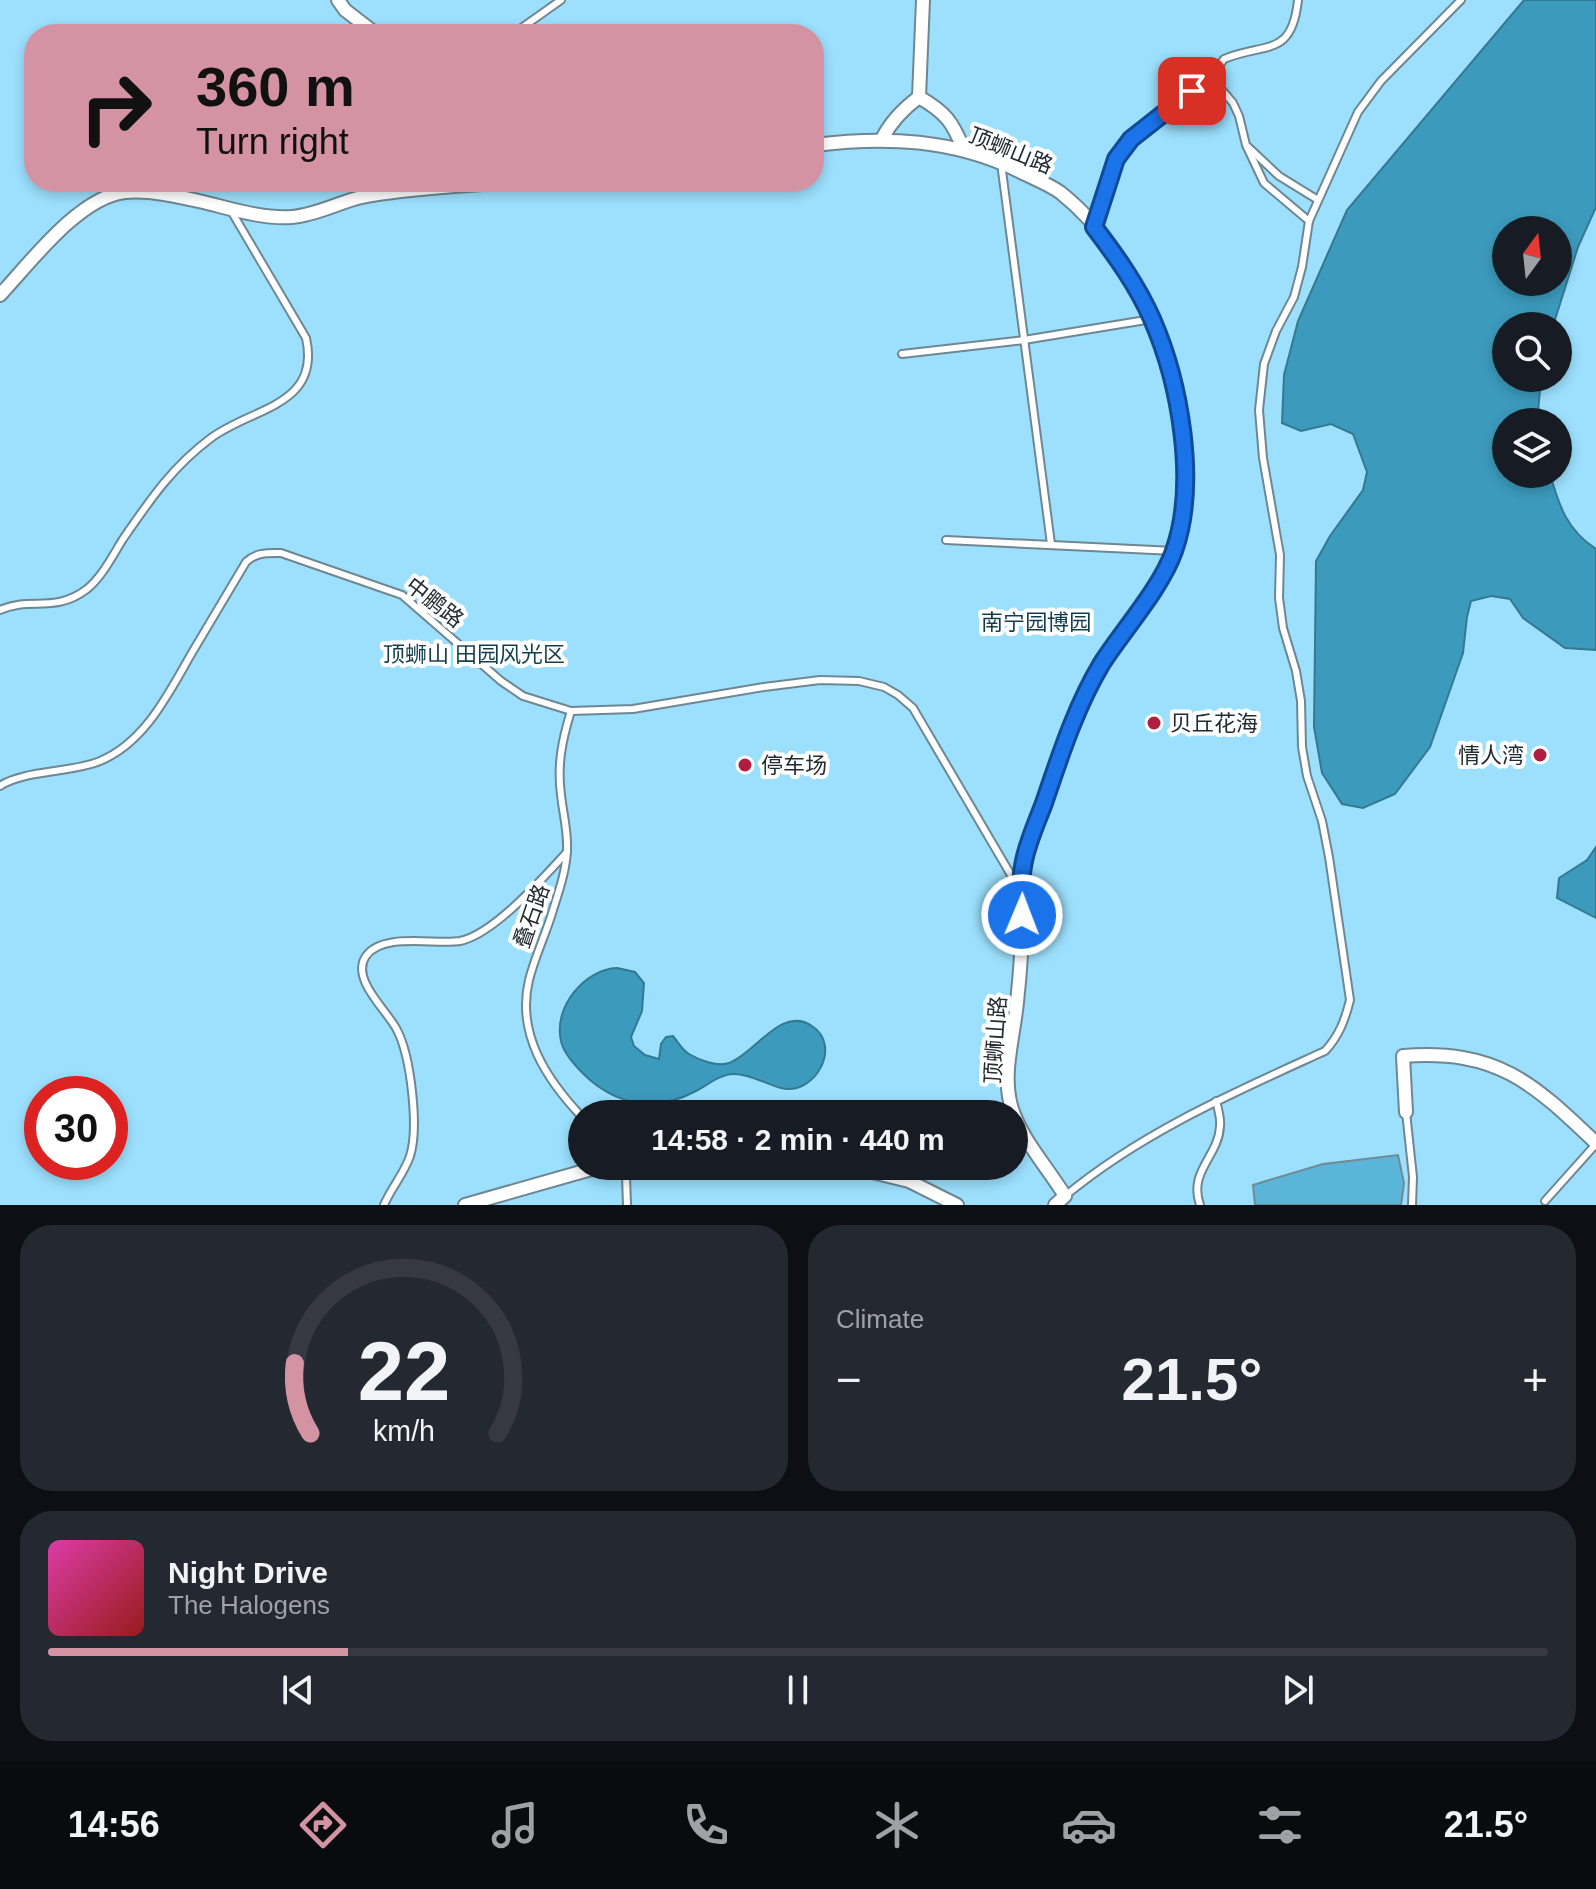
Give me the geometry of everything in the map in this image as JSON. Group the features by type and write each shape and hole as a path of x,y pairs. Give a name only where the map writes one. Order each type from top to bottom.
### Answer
{"street":[{"path":"338,0 363,24"},
{"path":"919,97 923,0"},
{"path":"1094,227 1116,159 1131,139 1211,77"},
{"path":"882,139 889,125 919,97"},
{"path":"919,97 941,110 953,124 964,150"},
{"name":"顶蛳山路","path":"824,144 882,139 924,142 964,150 1001,163 1060,192 1094,227 1122,264 1152,319 1172,377 1182,440 1184,491 1174,551 1164,573 1100,667 1069,733 1024,859 1020,891 1022,949 1009,1066 1012,1108 1060,1200"},
{"path":"0,295 67,224 99,200 122,192 153,192 262,216 291,217 380,192"},
{"path":"1406,1112 1403,1056 1437,1054 1474,1059 1515,1075 1544,1094 1596,1144"},
{"path":"465,1205 568,1176"},
{"path":"905,1180 957,1205"}],"lane":[{"path":"527,24 561,0"},
{"path":"1298,0 1287,38 1224,59 1211,77 1233,103 1246,145 1264,183 1309,221"},
{"path":"1060,1200 1132,1149 1216,1101 1325,1051 1336,1040 1350,1000 1329,857 1322,821 1307,776 1296,671 1283,628 1279,598 1280,555 1263,458 1259,410 1264,364 1276,331 1294,297 1309,221 1358,112 1381,81 1461,0"},
{"path":"1246,145 1279,176 1318,200"},
{"path":"1001,163 1051,544"},
{"path":"0,610 10,606 67,602 90,587 162,483 212,437 298,390 310,357 306,338 230,208"},
{"path":"902,354 1024,340 1152,319"},
{"path":"946,540 1174,551"},
{"name":"中鹏路","path":"0,786 88,765 121,750 154,716 246,562 264,553 281,553 402,595 501,681 523,696 571,711 633,709 820,680 859,681 884,687 913,708 1020,891"},
{"name":"叠石路","path":"568,1102 552,1084 538,1058 526,1019 528,985 559,891 567,852 559,767 561,744 571,711"},
{"path":"384,1205 411,1153 412,1106 408,1061 397,1031 365,981 361,969 364,958 372,949 383,944 457,941 474,937 500,918 567,852"},
{"path":"1200,1205 1196,1188 1220,1130 1216,1101"},
{"path":"1406,1112 1413,1177 1412,1205"},
{"path":"1545,1201 1596,1144"},
{"path":"626,1180 627,1205"}],"green space":[{"name":"南宁园博园","path":"0,0 1596,0 1596,1205 0,1205"}],"shaded area":[{"path":"1524,0 1596,0 1596,207 1572,266 1572,216 1492,216 1492,296 1562,296 1557,312 1492,312 1492,392 1540,392 1538,408 1492,408 1492,488 1554,488 1571,525 1596,549 1596,650 1565,648 1523,618 1510,599 1491,596 1471,601 1463,653 1430,747 1395,794 1363,808 1342,804 1322,773 1314,727 1316,561 1363,490 1367,472 1353,434 1331,424 1301,431 1282,423 1284,375 1298,321 1347,210"},
{"path":"1596,847 1596,918 1557,898 1559,878 1587,860"},
{"path":"617,968 635,972 644,983 642,1011 631,1037 634,1046 645,1055 659,1059 661,1044 666,1037 673,1036 684,1050 703,1061 729,1063 779,1026 801,1021 821,1035 825,1057 813,1078 793,1089 740,1074 729,1074 674,1100 625,1100 615,1096 590,1080 565,1052 561,1041 562,1015 567,1003 583,983 605,970"}],"building":[{"path":"1398,1155 1404,1183 1401,1205 1255,1205 1253,1185 1323,1164"}],"place":[{"name":"贝丘花海","path":"1154,723"},
{"name":"情人湾","path":"1540,755"},
{"name":"停车场","path":"745,765"}],"route":[{"path":"1022,915 1020,891 1024,859 1069,733 1100,667 1164,573 1179,529 1184,491 1182,440 1172,377 1152,319 1122,264 1094,227 1116,159 1131,139 1192,91"}],"park label":[{"name":"顶蛳山 田园风光区","path":"474,654"}]}
